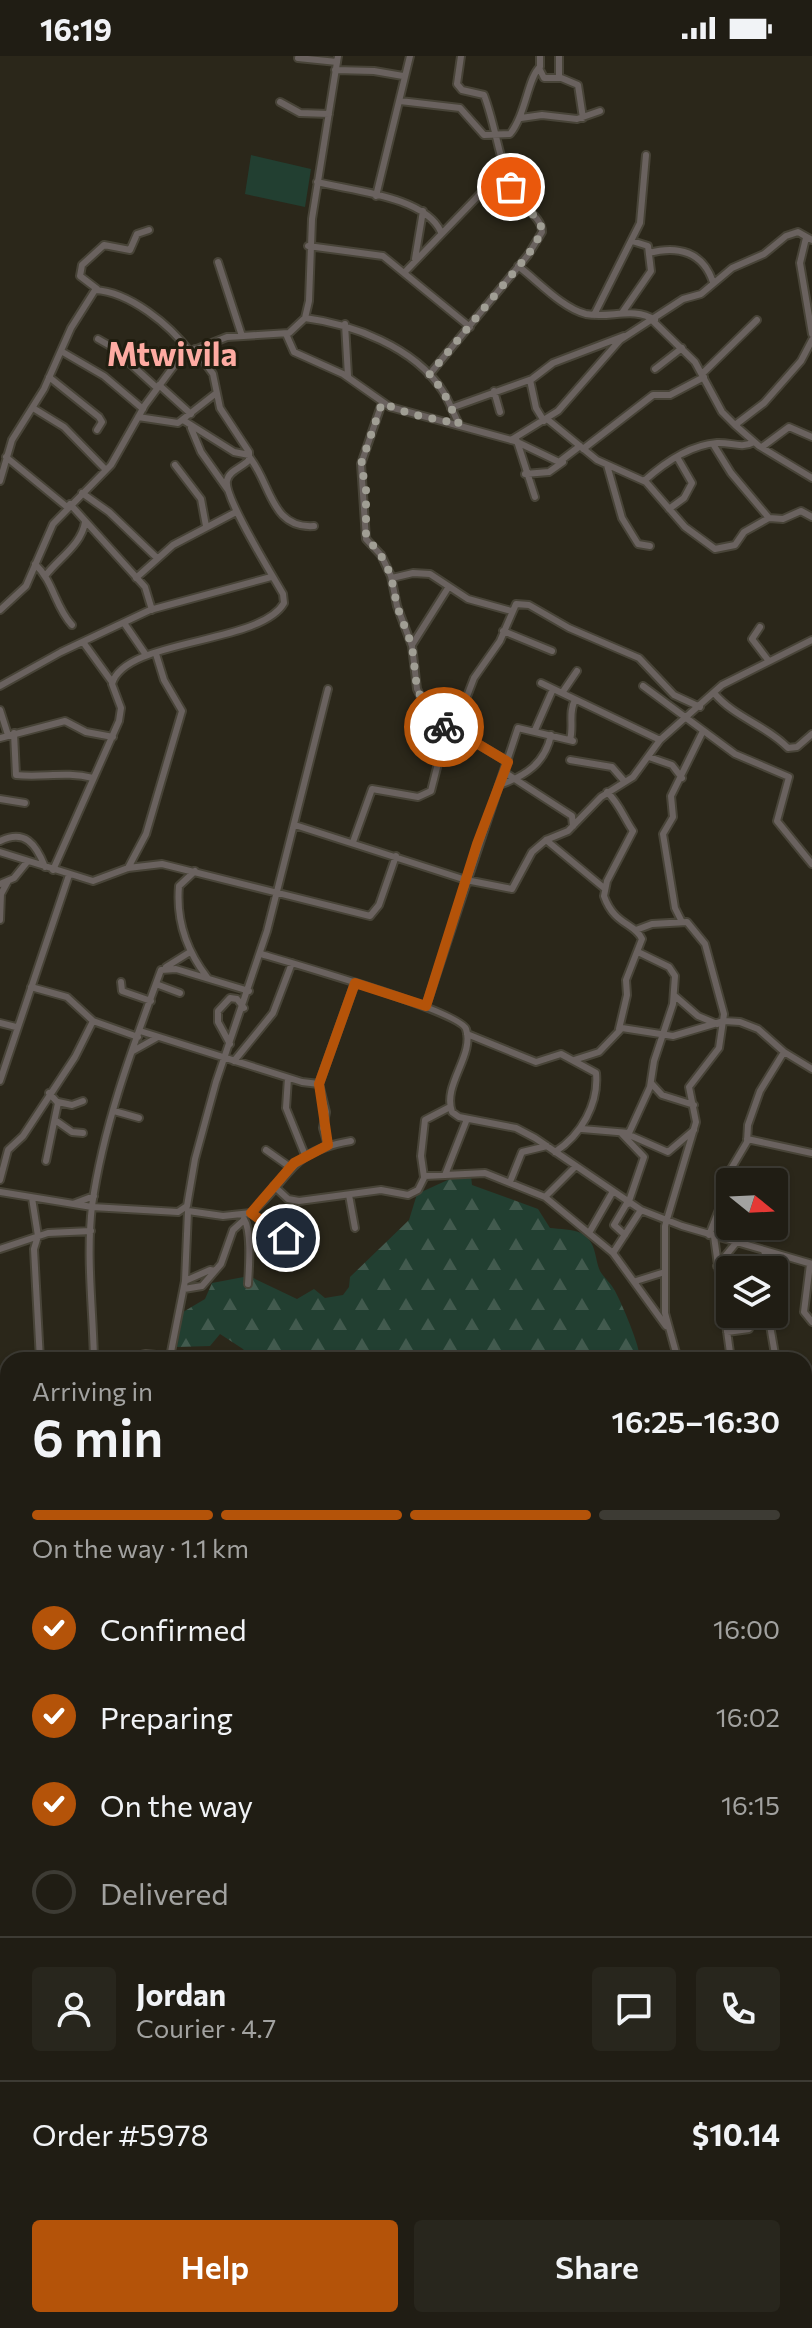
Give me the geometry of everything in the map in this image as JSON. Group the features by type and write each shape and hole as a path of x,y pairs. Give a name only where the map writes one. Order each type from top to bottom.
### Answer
{"street":[{"path":"376,196 410,56"},
{"path":"429,375 540,238 543,228 514,195 484,95 462,90 457,84 461,56"},
{"path":"540,56 539,68 544,78 560,78 578,85 583,118"},
{"path":"559,56 560,78"},
{"path":"298,58 403,76"},
{"path":"0,610 21,592 47,534 68,506 106,470 158,387 193,350 242,336 286,334 305,318 309,301 308,246 337,63"},
{"path":"400,101 460,108 481,133 496,137 511,134 521,118 532,75 539,68"},
{"path":"280,102 300,113 329,114"},
{"path":"521,118 541,115 583,118 600,111"},
{"path":"594,315 643,213 646,155"},
{"path":"404,273 506,167"},
{"path":"317,182 423,211 441,232"},
{"path":"415,261 423,211"},
{"path":"149,230 137,234 130,250 104,245 84,263 80,276 97,290 137,306 172,330 193,350 213,374 215,394 282,516 292,524 314,526"},
{"path":"514,441 567,402 607,352 627,336 683,299 701,294 732,268 764,254 786,236 798,232 809,239 800,263 812,337 799,365 764,403 735,425"},
{"path":"622,313 649,276 649,253 645,243 632,241"},
{"path":"308,246 378,254 470,327"},
{"path":"649,253 669,248 693,254 707,266 713,282"},
{"path":"218,262 242,336"},
{"path":"518,266 572,308 594,315 640,313 654,320 682,348 703,376 722,412 754,442 812,478"},
{"path":"0,481 6,457 88,299 97,290"},
{"path":"305,318 345,324 368,332 429,375 459,424"},
{"path":"525,474 549,472 653,395 670,395 703,376 757,320"},
{"path":"345,324 348,377"},
{"path":"286,334 294,352 348,377 382,403 411,414 459,424 514,441 563,462"},
{"path":"451,408 530,380 558,361 627,336"},
{"path":"98,339 112,347 191,414"},
{"path":"655,369 682,348"},
{"path":"61,351 104,376 143,409"},
{"path":"49,377 99,417 102,422 97,430"},
{"path":"530,380 536,408 545,420 607,465 644,481 685,527 716,549 735,545 744,532 769,518 783,519 801,511 812,517"},
{"path":"494,391 500,412"},
{"path":"138,417 168,424 183,420 215,394"},
{"path":"382,403 372,425 361,469 366,489 366,539 381,555 392,578 397,606 412,646 419,696 434,724 508,762"},
{"path":"33,408 64,427 106,470"},
{"path":"112,682 129,663 146,655 237,629 276,612 285,599 236,512 228,490 183,420"},
{"path":"190,427 210,434 234,452 250,456"},
{"path":"762,447 789,427 812,437"},
{"path":"514,441 535,497"},
{"path":"644,481 677,457 713,444 743,446 754,442"},
{"path":"713,444 731,473 769,518"},
{"path":"228,490 228,477 250,456"},
{"path":"6,457 85,522 149,593 152,610"},
{"path":"669,509 684,498 692,483 677,457"},
{"path":"175,465 201,499 206,526"},
{"path":"607,465 627,527 638,544 650,546"},
{"path":"82,493 109,512 157,558"},
{"path":"136,578 157,558 206,526 236,512"},
{"path":"46,575 60,556 80,539 85,522"},
{"path":"35,564 46,575 72,625"},
{"path":"392,578 428,574 476,602 511,611"},
{"path":"0,686 152,610 271,577"},
{"path":"412,646 448,588"},
{"path":"353,842 372,789 418,797 429,794 448,731 516,604 529,605 569,628 639,658 670,692 700,707"},
{"path":"124,623 146,655"},
{"path":"760,627 752,639 768,660"},
{"path":"503,631 552,651"},
{"path":"295,825 466,880 512,889 529,856 546,840 573,827 607,792 640,771 660,740 730,679 812,640"},
{"path":"49,868 113,737 121,712 112,682 83,642"},
{"path":"128,868 146,834 182,711 164,680 156,654"},
{"path":"562,693 577,671"},
{"path":"541,683 660,740"},
{"path":"643,686 735,754 789,777 777,821 812,864"},
{"path":"172,1352 184,1285 186,1211 195,1159 224,1058 261,954 328,689"},
{"path":"535,730 553,689"},
{"path":"714,693 729,709 771,732 788,748 797,747 812,734"},
{"path":"426,1006 518,728 571,741 574,726 571,709 575,700"},
{"path":"0,710 16,775 63,772 93,778"},
{"path":"7,736 65,721 86,732 113,737"},
{"path":"681,920 675,908 663,841 673,817 669,801 682,778 691,750 703,731"},
{"path":"499,785 542,761 551,735"},
{"path":"649,757 676,768 682,778"},
{"path":"570,760 612,767 625,782"},
{"path":"504,772 511,780 567,813 573,818 573,827"},
{"path":"589,1068 594,1055 619,1029 627,995 626,980 633,955 638,952 642,939 636,930 616,917 605,901 604,888 633,831 621,817 616,801 607,792"},
{"path":"0,799 25,803"},
{"path":"0,841 14,835 24,836 49,868"},
{"path":"546,840 604,888"},
{"path":"0,852 93,881 128,868 162,864 370,916 379,905 396,856"},
{"path":"0,920 4,883 27,862"},
{"path":"195,871 179,888 179,911 190,952 209,979"},
{"path":"0,1081 69,875"},
{"path":"636,930 647,925 681,920 687,922 705,944 711,976 723,1007 719,1048 694,1077 688,1090 674,1099"},
{"path":"94,1352 92,1207 114,1111 161,970 190,952"},
{"path":"624,1134 651,1083 675,996 675,976 669,967 638,952"},
{"path":"261,954 426,1006 463,1023 467,1034 450,1107 425,1120 421,1156 424,1177 418,1190 408,1195 381,1190 299,1201 288,1199 274,1186"},
{"path":"234,1061 273,1013 292,963"},
{"path":"166,968 249,991"},
{"path":"121,982 124,993 151,1001"},
{"path":"328,1145 319,1084 355,983"},
{"path":"156,984 180,993"},
{"path":"31,987 67,997 93,1021 158,1037 288,1078 319,1084"},
{"path":"675,996 698,1016 720,1023 755,1027 784,1052 812,1069"},
{"path":"230,1044 218,1022 220,1007 230,998 237,999 244,1008"},
{"path":"0,1180 8,1150 23,1136 75,1057 93,1021"},
{"path":"0,1023 16,1027"},
{"path":"619,1029 680,1036 720,1023"},
{"path":"467,1034 536,1062 561,1054 589,1068 597,1077 582,1129"},
{"path":"132,1051 158,1037"},
{"path":"716,1261 711,1235 724,1197 725,1179 747,1139 748,1125 760,1091 784,1052"},
{"path":"574,1060 594,1055"},
{"path":"288,1078 286,1108 305,1155"},
{"path":"651,1083 659,1093 694,1105"},
{"path":"676,1352 670,1332 665,1272 666,1220 697,1117 688,1090"},
{"path":"49,1093 58,1102 72,1105 83,1101"},
{"path":"46,1161 58,1102"},
{"path":"450,1107 459,1117 516,1128 547,1146 627,1204 711,1235 811,1264 804,1312 812,1322"},
{"path":"114,1111 139,1118"},
{"path":"445,1175 449,1158 463,1136 467,1119"},
{"path":"55,1120 72,1132 83,1133"},
{"path":"555,1152 582,1129 592,1127 624,1134 670,1152 694,1130"},
{"path":"624,1134 644,1157 627,1204 614,1225 625,1235"},
{"path":"747,1139 812,1153"},
{"path":"184,1285 200,1288 215,1271 233,1230 290,1167 305,1155 328,1145 351,1141"},
{"path":"510,1182 522,1152 547,1146"},
{"path":"266,1150 290,1167"},
{"path":"545,1197 575,1167"},
{"path":"424,1177 485,1173 545,1197 613,1253 670,1332"},
{"path":"0,1192 92,1207 186,1211 243,1218"},
{"path":"589,1233 612,1193"},
{"path":"349,1195 355,1228"},
{"path":"73,1204 94,1196"},
{"path":"32,1198 38,1236 34,1249 40,1352"},
{"path":"613,1253 641,1210"},
{"path":"251,1213 286,1238 292,1250"},
{"path":"243,1218 251,1233 246,1253 248,1284"},
{"path":"0,1249 38,1236 91,1231"},
{"path":"726,1256 738,1240"},
{"path":"764,1251 766,1256"},
{"path":"636,1281 665,1272"},
{"path":"727,1328 730,1352"},
{"path":"770,1328 775,1352"},
{"path":"727,1332 749,1329"}],"green space":[{"path":"251,155 311,169 305,207 245,194"},
{"path":"471,1176 472,1185 538,1209 550,1228 574,1231 586,1237 592,1245 600,1271 622,1306 639,1352 245,1352 220,1334 210,1346 177,1347 183,1312 205,1299 212,1283 249,1276 297,1299 314,1289 325,1298 343,1295 349,1287 350,1277 409,1220 417,1194 452,1178"}],"way so far":[{"path":"444,727 434,724 419,696 410,637 398,612 391,576 381,555 366,539 366,489 361,464 382,403 411,414 459,424 442,389 429,375 528,255 542,232 540,222 522,207 511,187"}],"district":[{"name":"Mtwivila","path":"172,353"}],"route":[{"path":"286,1238 251,1213 294,1163 313,1150 328,1145 323,1132 326,1112 319,1084 325,1075 355,983 426,1006 485,819 508,762 478,744 447,733 450,728 444,727"}]}
